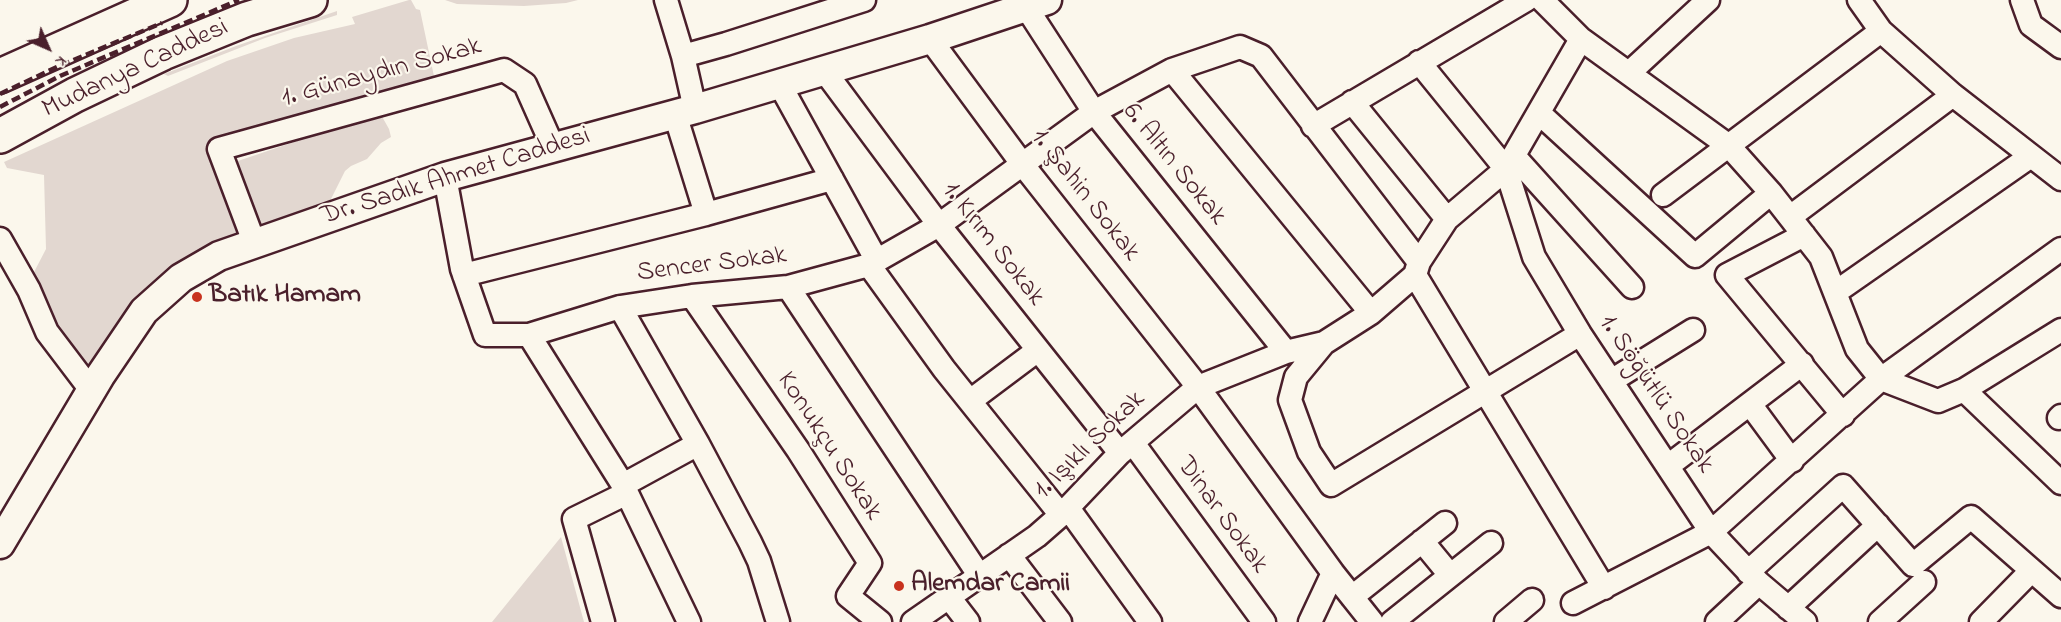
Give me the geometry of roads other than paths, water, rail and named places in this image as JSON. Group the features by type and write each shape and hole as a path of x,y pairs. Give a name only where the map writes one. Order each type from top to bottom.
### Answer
{"highway":[{"name":"Mudanya Caddesi","path":"0,76 170,0"},
{"name":"Mudanya Caddesi","path":"0,136 75,95 163,53 247,19 310,0"}],"main road":[{"name":"Dr. Sadık Ahmet Caddesi","path":"0,544 91,390 144,311 181,278 219,256 445,177 685,111 930,39 1036,3"}],"street":[{"path":"666,0 683,56 685,111 706,214"},
{"path":"683,56 864,0"},
{"path":"1526,0 1313,126 1417,268 1485,393 1604,588"},
{"path":"1542,0 1581,39 1729,146 1771,193 1821,257 1857,349 1881,379 1938,401 1964,390 2061,330"},
{"path":"1629,73 1708,0"},
{"path":"1859,0 1881,31 1953,95 2061,178"},
{"path":"2022,0 2031,25 2061,47"},
{"name":"6. Altın Sokak","path":"1036,3 1094,112 1286,352"},
{"path":"1663,195 1881,31"},
{"name":"1. Şahin Sokak","path":"930,39 1023,165 1198,387 1333,573 1372,622"},
{"name":"1. Işıklı Sokak","path":"1485,393 1331,485 1309,452 1290,400 1296,377 1324,343 1371,313 1417,268 1447,219 1510,162 1581,39"},
{"name":"Sencer Sokak","path":"464,275 485,335 529,335 620,307 692,296 788,287 873,263 939,225 1094,112 1172,70 1240,47 1261,56 1313,126"},
{"path":"1419,62 1510,162 1632,286"},
{"name":"1. Kırım Sokak","path":"823,69 939,225 1038,350 1126,448"},
{"name":"1. Günaydın Sokak","path":"254,242 219,149 504,70 525,84 553,147"},
{"path":"1172,70 1371,313"},
{"path":"779,83 832,179 873,263 944,369 1064,511 1150,622"},
{"path":"1790,216 1953,95"},
{"path":"1352,102 1447,219"},
{"path":"1539,113 1695,256 1771,193"},
{"path":"1836,292 2031,156"},
{"name":"1. Söğütlü Sokak","path":"1510,162 1534,257 1580,334 1711,532 1753,577 1797,615"},
{"path":"445,177 464,275 706,214 832,179"},
{"path":"1804,235 1727,275 1843,415"},
{"path":"0,239 25,281 47,332 91,390"},
{"path":"1573,603 1711,532 1881,379 2061,249"},
{"path":"788,287 979,575"},
{"name":"Konukçu Sokak","path":"692,296 798,450 870,564 848,596 880,622"},
{"path":"620,307 698,444 755,551 778,622"},
{"path":"1611,381 1693,330"},
{"path":"1485,393 1580,334"},
{"path":"529,335 625,489 689,622"},
{"name":"1. Işıklı Sokak","path":"913,622 1037,536 1126,448 1198,387 1286,352 1324,343"},
{"path":"970,401 1038,350"},
{"path":"1668,466 1802,364"},
{"path":"1964,390 2061,483"},
{"path":"1749,404 1792,461"},
{"path":"603,622 573,519 698,444"},
{"name":"Dinar Sokak","path":"1126,448 1264,622"},
{"path":"1717,622 1753,577 1843,486 1913,565 1971,517 2061,596"},
{"path":"1352,597 1445,523"},
{"path":"1797,615 1878,525"},
{"path":"1422,541 1450,575"},
{"path":"1392,622 1491,543"},
{"path":"1009,555 1060,622"},
{"path":"1981,622 2031,571"},
{"path":"1310,622 1333,573"},
{"path":"1880,622 1924,582"},
{"path":"948,596 968,622"},
{"path":"1506,622 1532,600"}],"railway":[{"path":"0,107 60,76 239,0"},
{"path":"0,94 57,67 162,23"}],"place":[{"name":"Batık Hamam","path":"197,297"},
{"name":"Alemdar Camii","path":"899,586"}]}
